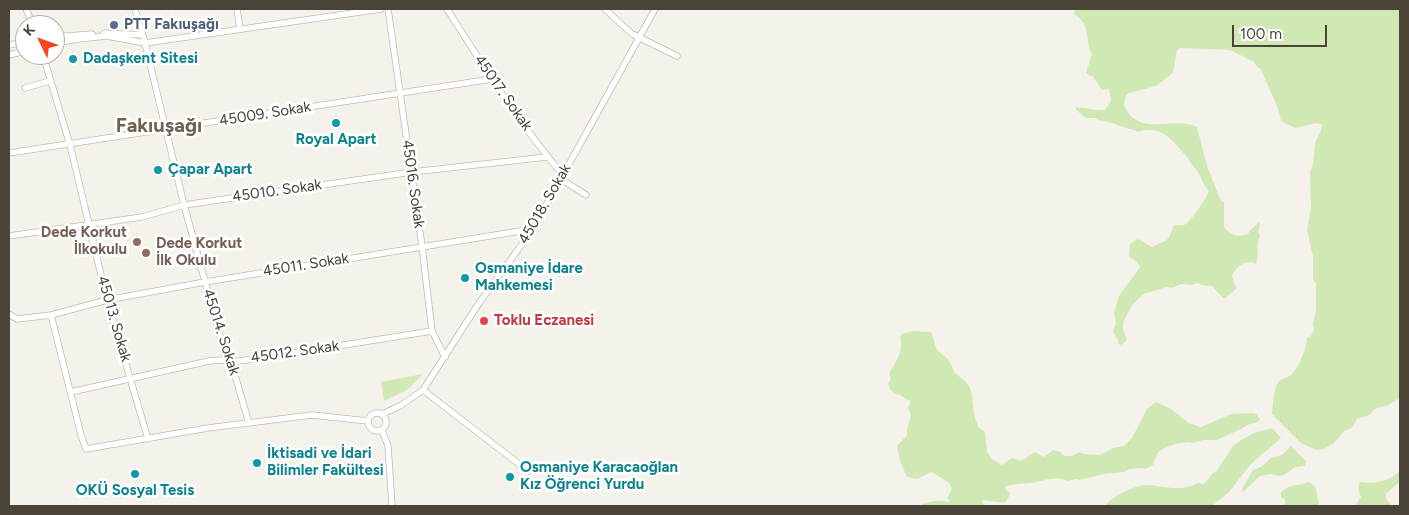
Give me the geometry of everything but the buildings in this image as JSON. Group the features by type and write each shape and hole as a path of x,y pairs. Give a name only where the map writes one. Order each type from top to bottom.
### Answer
{"street":[{"name":"45014. Sokak","path":"135,9 142,35 146,42 184,205 205,282 225,354 231,362 249,423"},
{"path":"237,9 240,29"},
{"path":"65,41 107,36 146,42 380,9"},
{"name":"45016. Sokak","path":"388,9 412,172 432,331 445,357"},
{"name":"45017. Sokak","path":"447,9 492,79 562,177 586,195"},
{"path":"605,9 627,30 639,38 677,56"},
{"name":"45018. Sokak","path":"382,414 400,406 423,390 477,306 533,229 655,9"},
{"path":"65,36 114,33 142,35"},
{"name":"45013. Sokak","path":"46,65 70,145 107,300 148,438"},
{"name":"45009. Sokak","path":"9,153 492,79"},
{"path":"25,88 50,82"},
{"name":"45010. Sokak","path":"9,236 142,217 184,205 412,172 548,157"},
{"name":"45011. Sokak","path":"9,314 17,319 50,315 107,300 205,282 533,229"},
{"path":"50,315 86,449 148,438 312,415 368,421"},
{"name":"45012. Sokak","path":"71,392 209,362 222,360 231,362 432,331"},
{"path":"423,390 528,471"},
{"path":"373,414 382,414 387,422 382,430 373,431 369,427 368,421 373,414"},
{"path":"382,430 388,446 392,506"}],"green space":[{"path":"1075,9 1400,9 1400,398 1388,405 1375,409 1369,415 1357,419 1352,428 1344,431 1334,443 1324,449 1317,450 1302,444 1272,414 1276,386 1279,381 1291,375 1296,368 1304,353 1307,338 1311,336 1314,329 1316,283 1313,279 1313,256 1307,230 1311,208 1310,172 1313,164 1315,143 1322,125 1317,123 1295,128 1281,121 1275,101 1261,69 1254,62 1230,50 1180,48 1177,50 1173,73 1156,86 1129,93 1126,95 1124,105 1130,115 1138,121 1147,124 1178,123 1197,127 1207,166 1221,201 1224,202 1224,227 1232,234 1241,236 1248,234 1259,222 1258,232 1260,236 1256,264 1248,262 1242,264 1237,269 1232,275 1236,289 1224,299 1212,286 1198,283 1191,285 1181,284 1172,288 1167,287 1143,294 1133,304 1123,322 1123,329 1127,340 1121,345 1118,343 1113,332 1116,323 1114,312 1120,295 1140,266 1129,257 1130,244 1138,239 1152,247 1167,240 1174,225 1185,225 1209,191 1188,158 1161,132 1146,130 1138,132 1095,118 1086,118 1076,110 1076,108 1080,108 1105,110 1111,101 1109,89 1102,90 1093,77 1086,73 1092,54 1088,44 1086,29 1080,19 1074,14"},
{"path":"912,331 931,332 937,350 949,360 955,373 966,382 972,395 974,414 978,427 985,432 987,452 992,459 1002,465 1012,458 1021,461 1035,452 1044,457 1053,450 1060,452 1064,456 1072,456 1079,452 1100,455 1113,448 1124,446 1132,438 1147,409 1156,402 1171,409 1189,423 1201,427 1231,414 1253,413 1260,419 1258,422 1247,425 1217,440 1188,442 1167,447 1158,452 1153,465 1146,469 1129,469 1124,472 1104,474 1079,480 1068,481 1054,478 1014,484 1005,488 1010,494 1006,502 984,500 982,502 988,506 918,506 933,501 948,502 947,498 952,489 949,483 932,472 917,479 907,477 900,461 897,446 907,435 911,415 908,408 911,401 895,394 888,384 891,378 889,374 900,352 900,338 902,334"},
{"path":"423,374 407,390 384,401 381,382"},
{"path":"1272,428 1281,438 1251,464 1229,492 1212,506 1105,506 1115,497 1141,485 1180,488 1198,483 1204,484 1216,472 1233,446 1254,433"},
{"path":"1291,446 1306,461 1305,466 1295,467 1284,475 1270,474 1260,476 1243,492 1242,489 1253,470 1261,467 1271,458 1282,455"},
{"path":"1400,471 1400,481 1386,494 1386,498 1392,506 1355,506 1361,497 1358,488 1360,482 1371,483 1381,481 1391,478"},
{"path":"1310,482 1316,488 1319,506 1283,506 1285,500 1281,497 1281,492 1288,487"}],"place":[{"name":"PTT Fakıuşağı","path":"114,25"},
{"name":"Dadaşkent Sitesi","path":"73,59"},
{"name":"Royal Apart","path":"336,123"},
{"name":"Çapar Apart","path":"158,170"},
{"name":"Dede Korkut İlkokulu","path":"137,242"},
{"name":"Dede Korkut İlk Okulu","path":"146,253"},
{"name":"Osmaniye İdare Mahkemesi","path":"465,278"},
{"name":"Toklu Eczanesi","path":"484,321"},
{"name":"İktisadi ve İdari Bilimler Fakültesi","path":"257,463"},
{"name":"OKÜ Sosyal Tesis","path":"135,474"},
{"name":"Osmaniye Karacaoğlan Kız Öğrenci Yurdu","path":"510,477"}],"district":[{"name":"Fakıuşağı","path":"159,126"}]}
